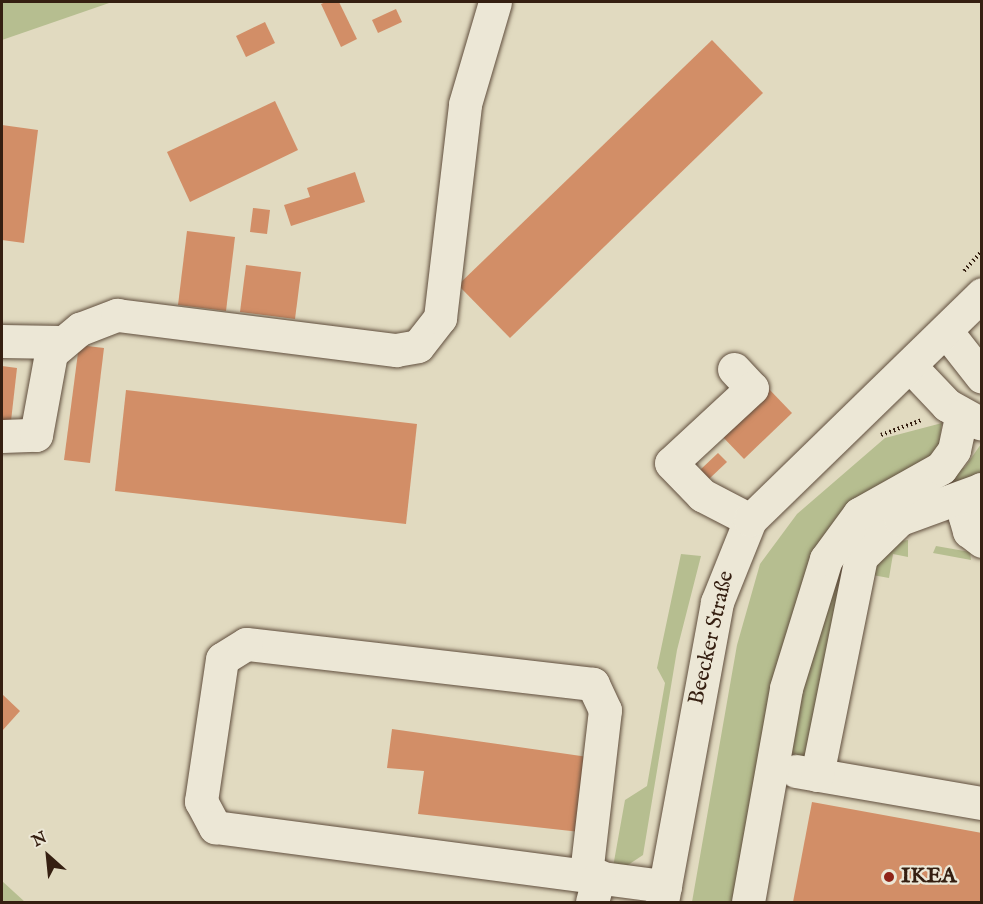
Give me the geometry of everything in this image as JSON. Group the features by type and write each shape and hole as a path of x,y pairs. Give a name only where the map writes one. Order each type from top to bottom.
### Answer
{"street":[{"path":"2,340 60,342 117,315 396,350 418,346 440,318 465,104 495,2"},
{"name":"Beecker Straße","path":"664,894 717,602 750,520 827,440 910,366 981,294"},
{"path":"946,331 981,377"},
{"path":"2,436 36,435 47,369 60,342"},
{"path":"748,903 786,688 826,559 859,514 941,468 954,450 959,418 910,366"},
{"path":"734,369 752,388 671,463 702,495 750,520"},
{"path":"817,775 856,570 878,537 900,519 981,489"},
{"path":"981,489 965,518 969,531 981,541"},
{"path":"592,884 605,710 593,684 246,644 222,659 201,801 215,827 592,884 664,894"},
{"path":"773,760 787,769 981,803"}],"path":[{"path":"877,438 959,418"}],"green space":[{"path":"2,2 112,2 2,40"},
{"path":"942,423 938,450 853,509 736,902 692,902 737,645 760,564 797,514 885,438"},
{"path":"981,444 981,474 882,521 856,541 809,762 797,759 790,748 791,707 844,546 889,508 965,467"},
{"path":"908,540 908,557 893,554 889,578 867,574 894,542"},
{"path":"936,546 970,552 971,560 933,553"},
{"path":"681,554 701,556 677,650 643,855 625,867 613,867 625,800 647,786 665,683 657,668"},
{"path":"2,881 25,902 2,902"}],"building":[{"path":"339,2 357,39 341,47 321,4"},
{"path":"396,9 402,22 378,33 372,20"},
{"path":"265,22 275,43 246,57 236,36"},
{"path":"712,40 763,93 510,338 458,285"},
{"path":"275,101 298,150 190,202 167,152"},
{"path":"2,125 38,130 24,243 2,240"},
{"path":"355,172 365,202 291,226 284,205 310,197 307,188"},
{"path":"253,208 270,210 267,234 250,232"},
{"path":"187,231 235,237 226,311 178,305"},
{"path":"246,265 301,272 295,319 240,312"},
{"path":"79,345 104,348 90,463 64,460"},
{"path":"2,366 17,368 11,421 2,420"},
{"path":"767,387 792,413 744,459 719,433"},
{"path":"126,390 417,424 406,524 115,491"},
{"path":"718,453 727,462 709,479 700,470"},
{"path":"2,694 20,711 2,731"},
{"path":"392,729 588,757 580,832 418,814 424,771 387,768"},
{"name":"IKEA","path":"812,802 982,833 982,902 793,902"}],"place":[{"name":"IKEA","path":"889,877"}]}
